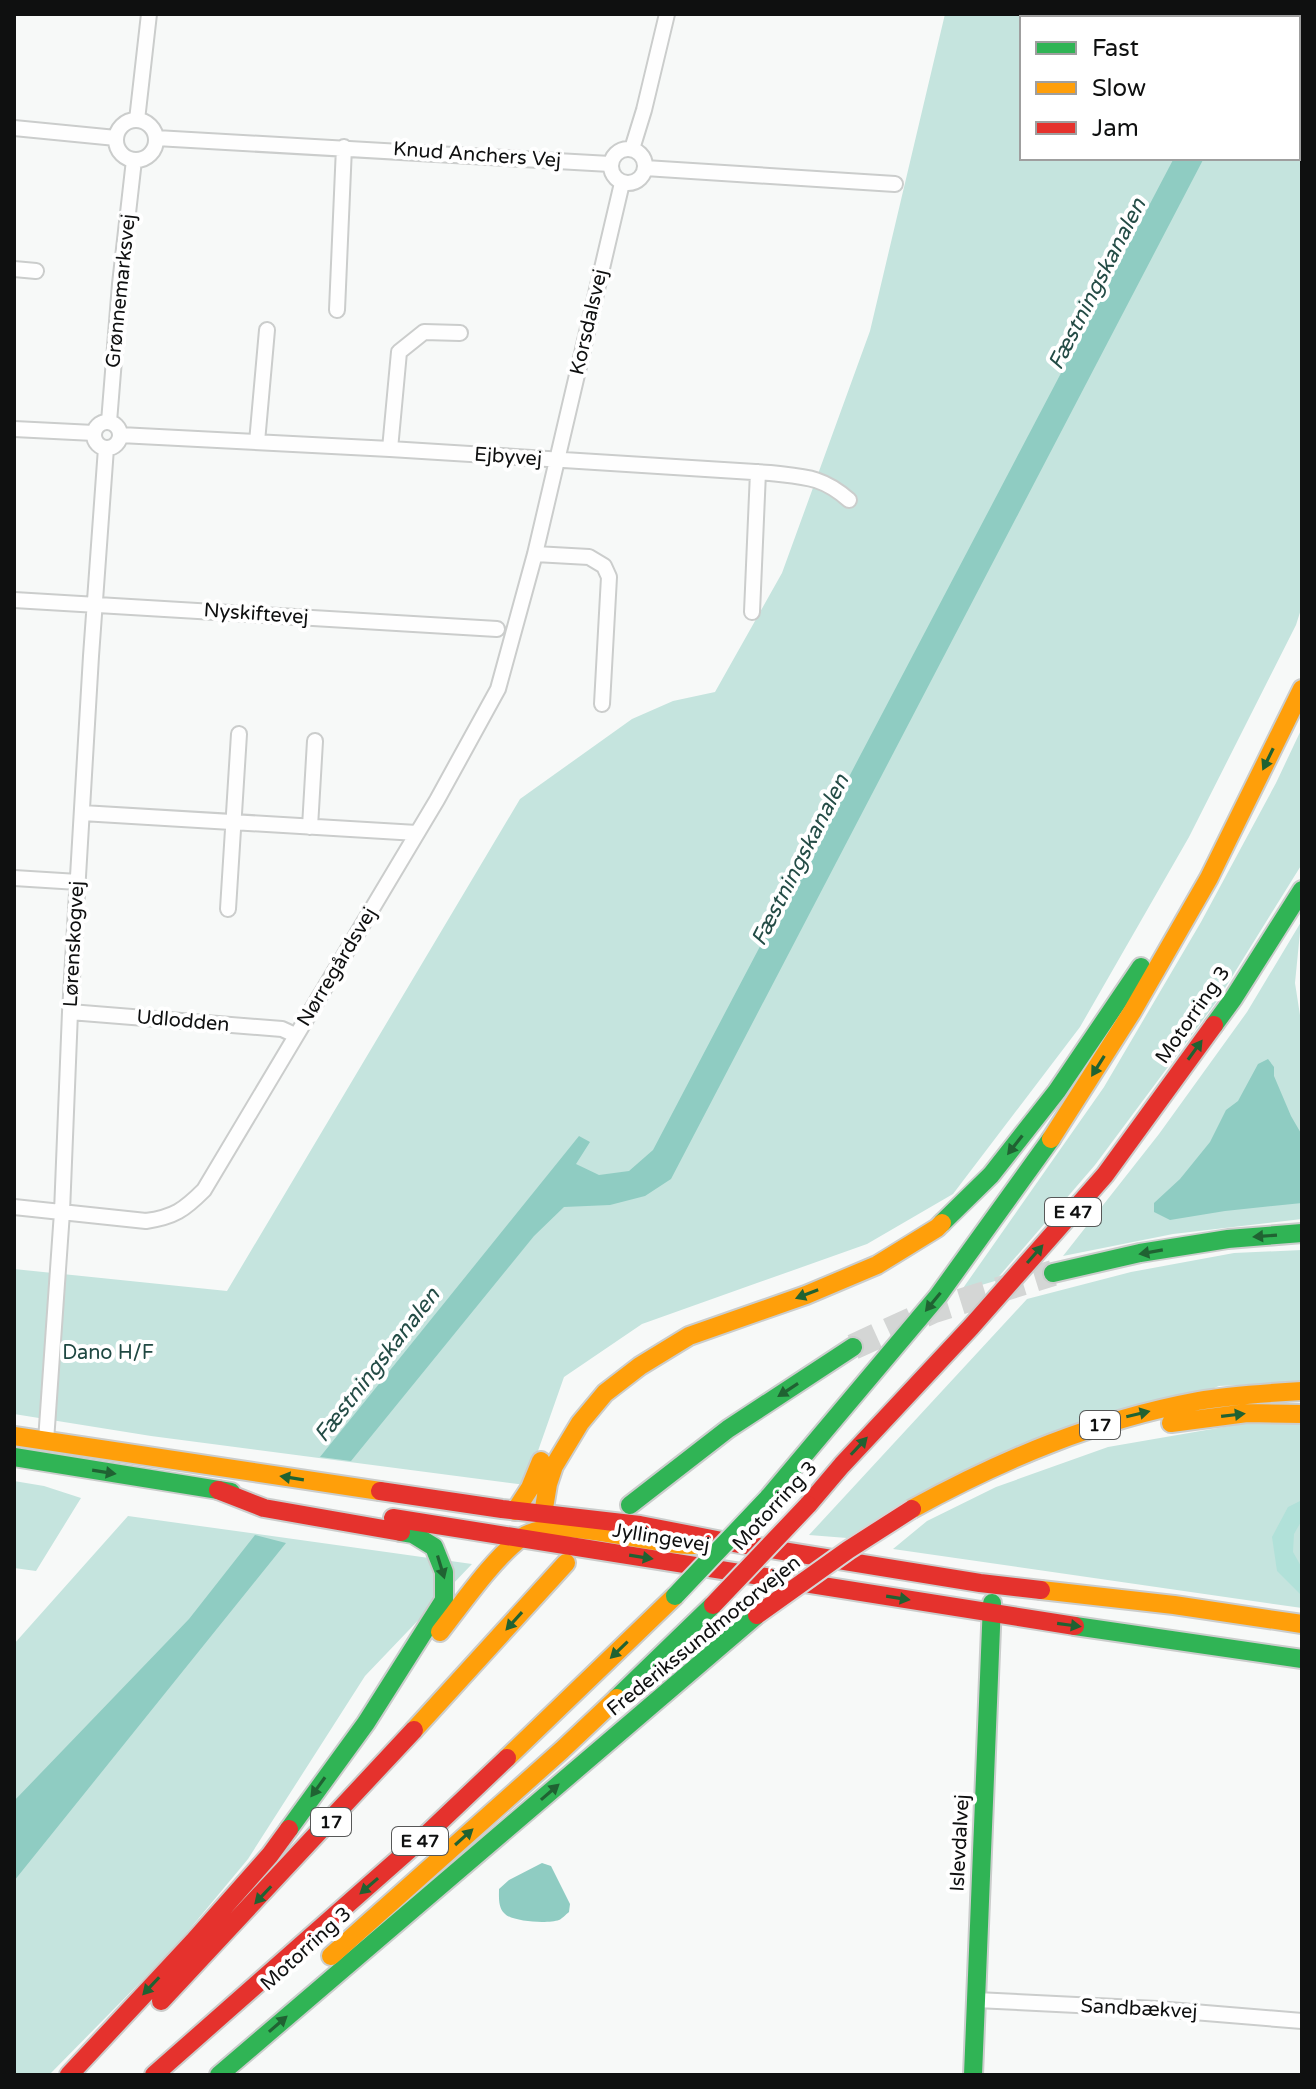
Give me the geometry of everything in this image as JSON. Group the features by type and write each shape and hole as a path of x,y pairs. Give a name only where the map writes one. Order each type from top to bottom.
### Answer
{"main road":[{"name":"E 47","path":"1209,878 1302,689"},
{"path":"565,1554 546,1521 548,1484 563,1448 605,1393 640,1366 689,1336 806,1295 877,1265 937,1228 991,1175 1057,1091 1129,984 1209,878"},
{"name":"Motorring 3","path":"154,2075 426,1835 675,1596 768,1498 938,1296 1051,1139 1132,1012 1209,878"},
{"name":"Motorring 3","path":"197,2075 562,1750 713,1605 808,1505 1105,1175 1233,999 1302,890"},
{"path":"1053,1273 1140,1253 1228,1239 1302,1233"},
{"path":"515,1511 530,1488 553,1434 574,1405 596,1383 631,1357 669,1337 689,1336"},
{"path":"630,1505 728,1429 853,1347"},
{"name":"Frederikssundmotorvejen","path":"219,2075 757,1615 912,1509 1019,1454 1130,1416 1232,1395 1302,1391"},
{"path":"967,1479 1106,1437 1177,1422 1247,1413 1302,1414"},
{"path":"14,1436 515,1511 546,1521"},
{"name":"Jyllingevej","path":"14,1457 521,1538 565,1554 1302,1659"},
{"path":"218,1490 264,1508 413,1534 434,1547 444,1572 444,1600 366,1723"},
{"path":"69,2075 270,1855 366,1723 499,1559 521,1538 546,1521"},
{"name":"Jyllingevej","path":"546,1521 690,1545 722,1541 992,1585 1174,1605 1302,1624"},
{"name":"17","path":"88,2075 256,1902 565,1554"},
{"name":"Islevdalvej","path":"973,2075 992,1585"},
{"path":"992,1614 997,1605 1005,1600 1123,1614 1208,1620 1256,1618"}],"street":[{"path":"137,120 149,14"},
{"path":"632,149 667,14"},
{"path":"137,120 149,126 156,138 148,156 134,160 121,153 116,138 123,125 137,120"},
{"path":"14,128 116,138"},
{"name":"Knud Anchers Vej","path":"156,138 610,164"},
{"path":"337,310 344,147"},
{"path":"632,149 642,156 645,168 634,182 622,183 612,175 610,164 618,151 632,149"},
{"name":"Grønnemarksvej","path":"109,422 134,160"},
{"path":"645,168 895,184"},
{"name":"Korsdalsvej","path":"557,461 622,183"},
{"path":"14,269 36,271"},
{"path":"257,442 267,330"},
{"path":"390,449 399,352 424,332 460,333"},
{"path":"109,422 118,428 120,435 114,445 106,448 96,441 94,433 98,426 109,422"},
{"path":"14,429 94,433"},
{"name":"Ejbyvej","path":"120,435 758,472 810,477 835,488 849,500"},
{"name":"Lørenskogvej","path":"46,1441 106,448"},
{"name":"Nørregårdsvej","path":"14,1207 146,1221 168,1218 186,1208 204,1190 417,833 498,689 557,461"},
{"path":"752,612 758,472"},
{"path":"535,554 589,557 604,566 609,577 602,704"},
{"name":"Nyskiftevej","path":"14,600 497,629"},
{"path":"228,909 239,734"},
{"path":"310,827 315,741"},
{"path":"82,813 417,833"},
{"path":"14,878 78,882"},
{"name":"Udlodden","path":"70,1012 282,1029 295,1035"},
{"name":"Sandbækvej","path":"976,2000 1173,2010 1302,2021"}],"green space":[{"name":"Dano H/F","path":"945,14 1302,14 1302,606 1296,625 1189,837 1080,1027 953,1194 867,1244 642,1324 564,1377 526,1485 151,1436 14,1414 14,1269 227,1291 520,799 632,719 673,701 715,692 782,573 870,331"},
{"path":"1302,728 1302,864 1217,1001 1095,1165 995,1281 961,1291 1104,1087 1201,922"},
{"path":"1301,922 1295,983 1302,1028 1302,1219 1173,1234 1063,1256 1159,1134 1247,1012"},
{"path":"1302,1250 1302,1382 1219,1386 847,1538 809,1535 1027,1299 1131,1272 1234,1253"},
{"path":"1241,1424 1302,1424 1302,1608 893,1549 927,1521 996,1487 1108,1447"},
{"path":"14,1481 44,1486 81,1498 36,1571 14,1568"},
{"path":"128,1516 472,1564 365,1676 248,1859 174,1948 49,2075 14,2075 14,1644"}],"shaded area":[{"path":"1173,160 1203,160 671,1179 645,1196 610,1205 564,1207 534,1236 351,1461 320,1457 579,1136 590,1142 576,1164 599,1175 629,1171 653,1150"},
{"path":"1268,1059 1302,1135 1302,1203 1170,1220 1154,1212 1154,1203 1180,1179 1210,1142 1226,1110 1238,1101 1258,1064"},
{"path":"1302,1500 1302,1520 1294,1534 1293,1552 1302,1568 1302,1596 1277,1571 1272,1537 1288,1507"},
{"path":"255,1535 286,1543 14,1881 14,1801 189,1619"},
{"path":"542,1863 551,1866 570,1904 569,1912 559,1920 547,1922 508,1916 499,1902 499,1889 509,1880"}],"tunnel":[{"path":"853,1347 934,1310 1053,1273"}],"traffic: fast":[{"path":"1214,1025 1302,890"},
{"path":"942,1223 991,1175 1057,1091 1141,967"},
{"path":"768,1498 938,1296 1051,1139"},
{"path":"1053,1273 1140,1253 1228,1239 1302,1233"},
{"path":"630,1505 728,1429 853,1347"},
{"path":"14,1457 231,1492"},
{"path":"675,1596 768,1498"},
{"path":"289,1829 366,1723 444,1600 444,1572 434,1547 413,1534 401,1532"},
{"path":"973,2075 992,1603"},
{"path":"617,1698 713,1605"},
{"path":"219,2075 757,1615"},
{"path":"1075,1626 1302,1659"}],"traffic: slow":[{"path":"1051,1139 1132,1012 1209,878 1302,689"},
{"path":"543,1514 554,1466 580,1423 605,1393 640,1366 689,1336 806,1295 877,1265 942,1223"},
{"path":"912,1509 1051,1443 1123,1419 1211,1399 1302,1391"},
{"path":"1171,1423 1247,1413 1302,1414"},
{"path":"14,1436 380,1491"},
{"path":"515,1511 530,1488 541,1461"},
{"path":"440,1632 478,1582 510,1547 537,1531 579,1529 691,1545 722,1541"},
{"path":"414,1730 566,1563"},
{"path":"1041,1590 1302,1624"},
{"path":"507,1758 675,1596"},
{"path":"331,1956 617,1698"}],"traffic: jam":[{"path":"808,1505 1105,1175 1214,1025"},
{"path":"218,1490 264,1508 401,1532"},
{"path":"380,1491 640,1525 980,1583 1041,1590"},
{"path":"713,1605 808,1505"},
{"path":"757,1615 912,1509"},
{"path":"393,1518 1075,1626"},
{"path":"161,2001 414,1730"},
{"path":"154,2075 426,1835 507,1758"},
{"path":"69,2075 193,1942 289,1829"}],"water label":[{"name":"Fæstningskanalen","path":"1097,284"},
{"name":"Fæstningskanalen","path":"800,860"},
{"name":"Fæstningskanalen","path":"377,1365"}]}
